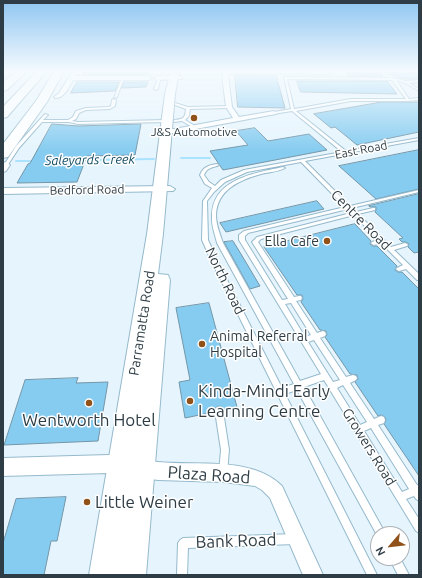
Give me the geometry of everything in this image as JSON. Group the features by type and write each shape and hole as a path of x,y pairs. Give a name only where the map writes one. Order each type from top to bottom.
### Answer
{"highway":[{"path":"3,122 6,119 5,107 11,98"},
{"path":"5,107 14,98"},
{"path":"3,138 33,98"},
{"path":"6,162 43,98"},
{"name":"Parramatta Road","path":"130,575 131,468 166,189 173,125 172,98"},
{"name":"Parramatta Road","path":"173,125 182,106 179,98"},
{"name":"Parramatta Road","path":"104,575 131,468"}],"street":[{"path":"228,98 229,107 237,119"},
{"path":"173,125 194,127 274,113"},
{"name":"Bedford Road","path":"3,191 166,189"},
{"name":"Plaza Road","path":"3,467 103,464 131,468 223,473 257,478 268,484 276,492 313,575"}],"lane":[{"path":"69,121 75,118 77,112 86,109 110,108 113,106 114,98"},
{"path":"290,98 293,110 346,153"},
{"path":"274,113 351,100 419,99"},
{"path":"182,106 229,107"},
{"path":"6,162 46,115"},
{"path":"40,121 194,127"},
{"name":"East Road","path":"303,162 419,139"},
{"path":"303,162 238,180 227,187 216,203 214,216 220,243 300,385 377,526"},
{"name":"North Road","path":"303,162 246,171 223,181 205,201 206,240 214,260 372,575"},
{"name":"Centre Road","path":"303,162 419,278"},
{"path":"216,188 206,183 202,175 204,170 209,166 217,165"},
{"path":"348,208 419,191"},
{"name":"Growers Road","path":"348,208 246,232 242,236 242,240 419,528"},
{"path":"355,214 372,209"},
{"name":"Growers Road","path":"355,214 256,240 255,242 276,269 296,299 319,335 345,382 418,492"},
{"path":"374,243 382,241"},
{"path":"390,249 405,245"},
{"path":"399,268 407,266"},
{"path":"262,272 276,269"},
{"path":"281,303 296,299"},
{"path":"304,340 319,335"},
{"path":"280,392 326,376"},
{"path":"332,386 353,378"},
{"path":"219,411 225,450 223,473"},
{"path":"358,429 381,420"},
{"path":"400,498 418,492"},
{"name":"Bank Road","path":"182,575 183,543 298,539"},
{"path":"399,566 404,575"}],"building":[{"path":"237,98 282,98 285,108 238,107"},
{"path":"382,102 419,103 419,132 357,145 335,127 331,128 314,114"},
{"path":"52,124 78,126 141,124 135,155 87,156 77,182 17,183"},
{"path":"255,128 268,141 309,134 327,150 223,170 210,151 248,145 236,131"},
{"path":"419,150 419,189 376,199 339,166"},
{"path":"419,194 419,252 414,253 408,247 409,244 402,242 399,239 403,238 375,212 376,207 369,206"},
{"path":"317,201 324,209 226,232 220,223"},
{"path":"355,224 371,241 370,244 377,246 397,266 395,270 402,272 419,289 419,476 384,424 386,420 385,417 381,415 378,416 355,382 358,379 357,375 350,374 325,337 327,335 326,331 320,330 301,302 303,299 302,295 297,295 264,247"},
{"path":"233,241 260,286 250,289 224,242"},
{"name":"Animal Referral Hospital","path":"209,303 237,407 224,410 219,406 215,408 214,412 185,418 179,382 190,380 176,308"},
{"name":"Wentworth Hotel","path":"78,378 76,383 108,382 98,441 4,445 25,380"},
{"path":"66,497 57,541 51,541 44,575 3,575 3,543 16,499"}],"waterway":[{"name":"Saleyards Creek","path":"181,158 210,158"},
{"name":"Saleyards Creek","path":"82,160 154,159"},
{"name":"Saleyards Creek","path":"16,161 34,161"}],"place":[{"name":"J&S Automotive","path":"194,118"},
{"name":"Ella Cafe","path":"327,241"},
{"name":"Animal Referral Hospital","path":"202,344"},
{"name":"Kinda-Mindi Early Learning Centre","path":"190,401"},
{"name":"Wentworth Hotel","path":"89,403"},
{"name":"Little Weiner","path":"87,502"}]}
